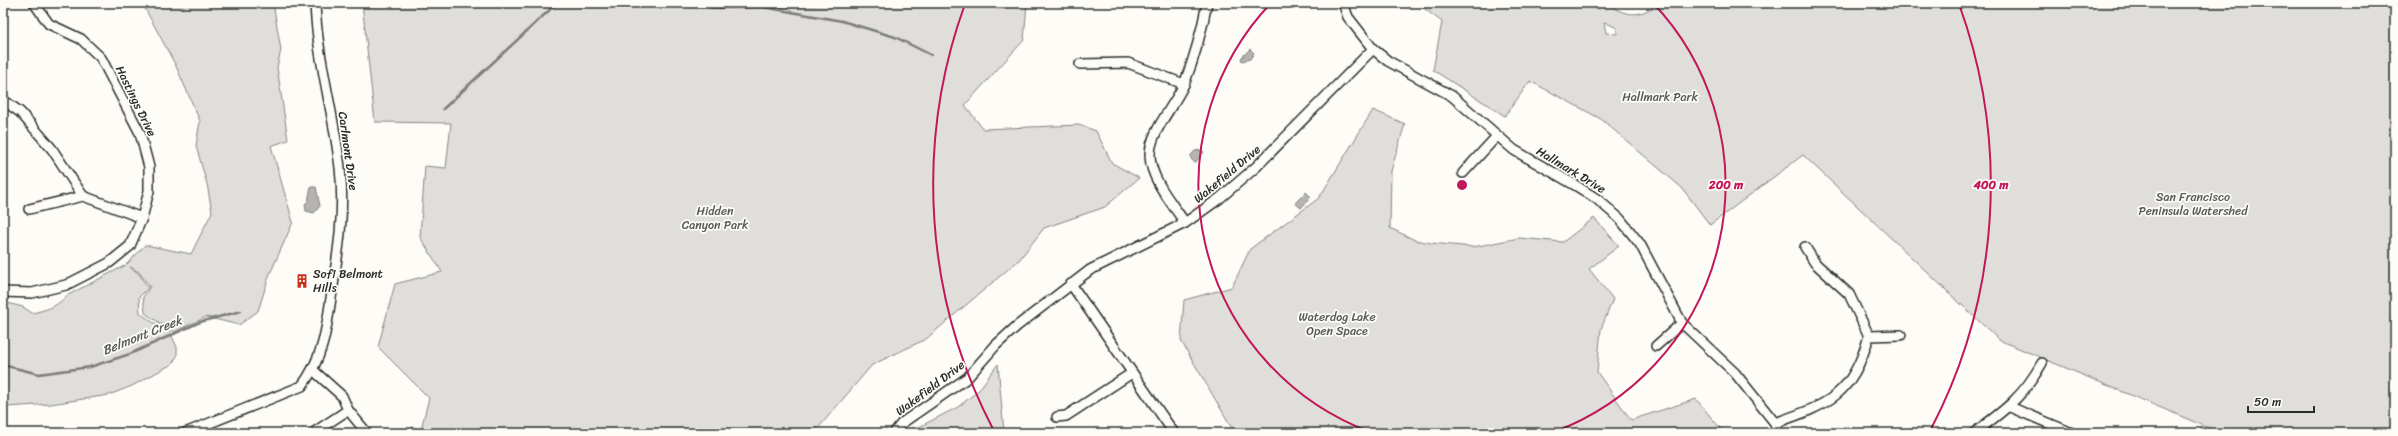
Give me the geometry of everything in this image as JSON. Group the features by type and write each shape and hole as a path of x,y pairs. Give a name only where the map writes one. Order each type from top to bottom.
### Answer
{"street":[{"name":"Hastings Drive","path":"3,292 32,293 66,285 109,263 130,246 142,218 149,191 149,167 140,134 101,58 81,39 49,24 34,3"},
{"name":"Carlmont Drive","path":"185,433 302,386 313,370 325,341 343,202 340,167 316,30 315,3"},
{"path":"1185,223 1153,173 1150,155 1158,128 1184,84 1200,37 1207,3"},
{"name":"Hallmark Drive","path":"1343,3 1348,17 1373,49 1388,61 1452,96 1514,150 1597,199 1620,219 1640,244 1682,323 1735,373 1775,423 1778,433"},
{"name":"Wakefield Drive","path":"894,433 902,423 967,378 996,345 1090,270 1185,223 1220,198 1256,167 1373,49"},
{"path":"1080,64 1128,63 1184,84"},
{"path":"3,100 20,112 52,149 83,196"},
{"path":"1462,174 1497,136"},
{"path":"29,209 83,196 142,218"},
{"path":"1775,423 1818,408 1847,385 1862,363 1869,336 1849,294 1815,263 1805,247"},
{"path":"1071,284 1174,433"},
{"path":"1656,346 1682,323"},
{"path":"1869,336 1901,335"},
{"path":"1974,433 2010,407 2035,375 2042,362"},
{"path":"313,370 342,396 348,410 367,433"},
{"path":"1057,417 1066,416 1132,373"},
{"path":"2010,407 2072,433"},
{"path":"313,433 348,410"}],"green space":[{"path":"142,3 273,3 281,50 277,67 288,140 271,146 293,222 269,276 258,311 239,325 206,317 174,332 167,327 152,318 145,313 143,297 150,287 139,272 130,267 139,274 148,288 139,297 140,313 154,323 168,328 177,347 177,356 172,364 132,386 109,395 51,404 7,407 3,405 3,302 23,307 32,313 51,308 63,300 66,296 126,265 145,245 191,254 212,212 207,184 196,146 200,121 175,64"},
{"name":"Hidden Canyon Park","path":"362,3 1027,3 1024,40 965,105 983,129 1079,125 1096,131 1112,163 1139,178 1105,207 1044,228 1019,260 926,339 872,365 814,433 423,433 422,425 429,398 378,347 395,284 442,272 420,237 425,166 446,168 451,123 375,122"},
{"name":"San Francisco Peninsula Watershed","path":"1417,3 1608,3 1620,11 1633,14 1652,8 1658,3 2395,3 2395,433 2221,433 1999,340 1803,155 1710,225 1682,188 1601,119 1530,81 1505,116 1433,70 1442,22","holes":["1604,22 1617,28 1617,34 1606,33"]},
{"name":"Waterdog Lake Open Space","path":"1373,110 1405,124 1391,171 1390,228 1415,240 1473,247 1519,238 1563,242 1594,218 1619,246 1589,269 1613,299 1601,329 1597,372 1631,420 1696,399 1724,433 1235,433 1181,341 1184,300 1232,287 1250,249 1319,198"},
{"path":"998,364 1004,433 917,433 919,427 958,407 978,391"}],"shaded area":[{"path":"1250,49 1254,53 1250,59 1242,61 1241,58"},
{"path":"1201,150 1204,152 1195,163 1191,159 1191,155 1195,151"},
{"path":"311,187 316,187 320,206 314,213 306,211 305,204 308,201"},
{"path":"1306,192 1311,197 1301,208 1295,203"}],"waterway":[{"path":"443,109 557,3"},
{"path":"686,3 714,8 763,7"},
{"path":"768,7 835,3"},
{"path":"963,3 1004,8"},
{"path":"763,7 842,21 895,37 931,55"},
{"name":"Belmont Creek","path":"3,365 39,374 90,367 130,354 200,322 241,311"},
{"name":"Belmont Creek","path":"413,428 424,433"}],"place":[{"name":"Sofi Belmont Hills","path":"302,281"}],"park label":[{"name":"Hallmark Park","path":"1660,97"}]}
